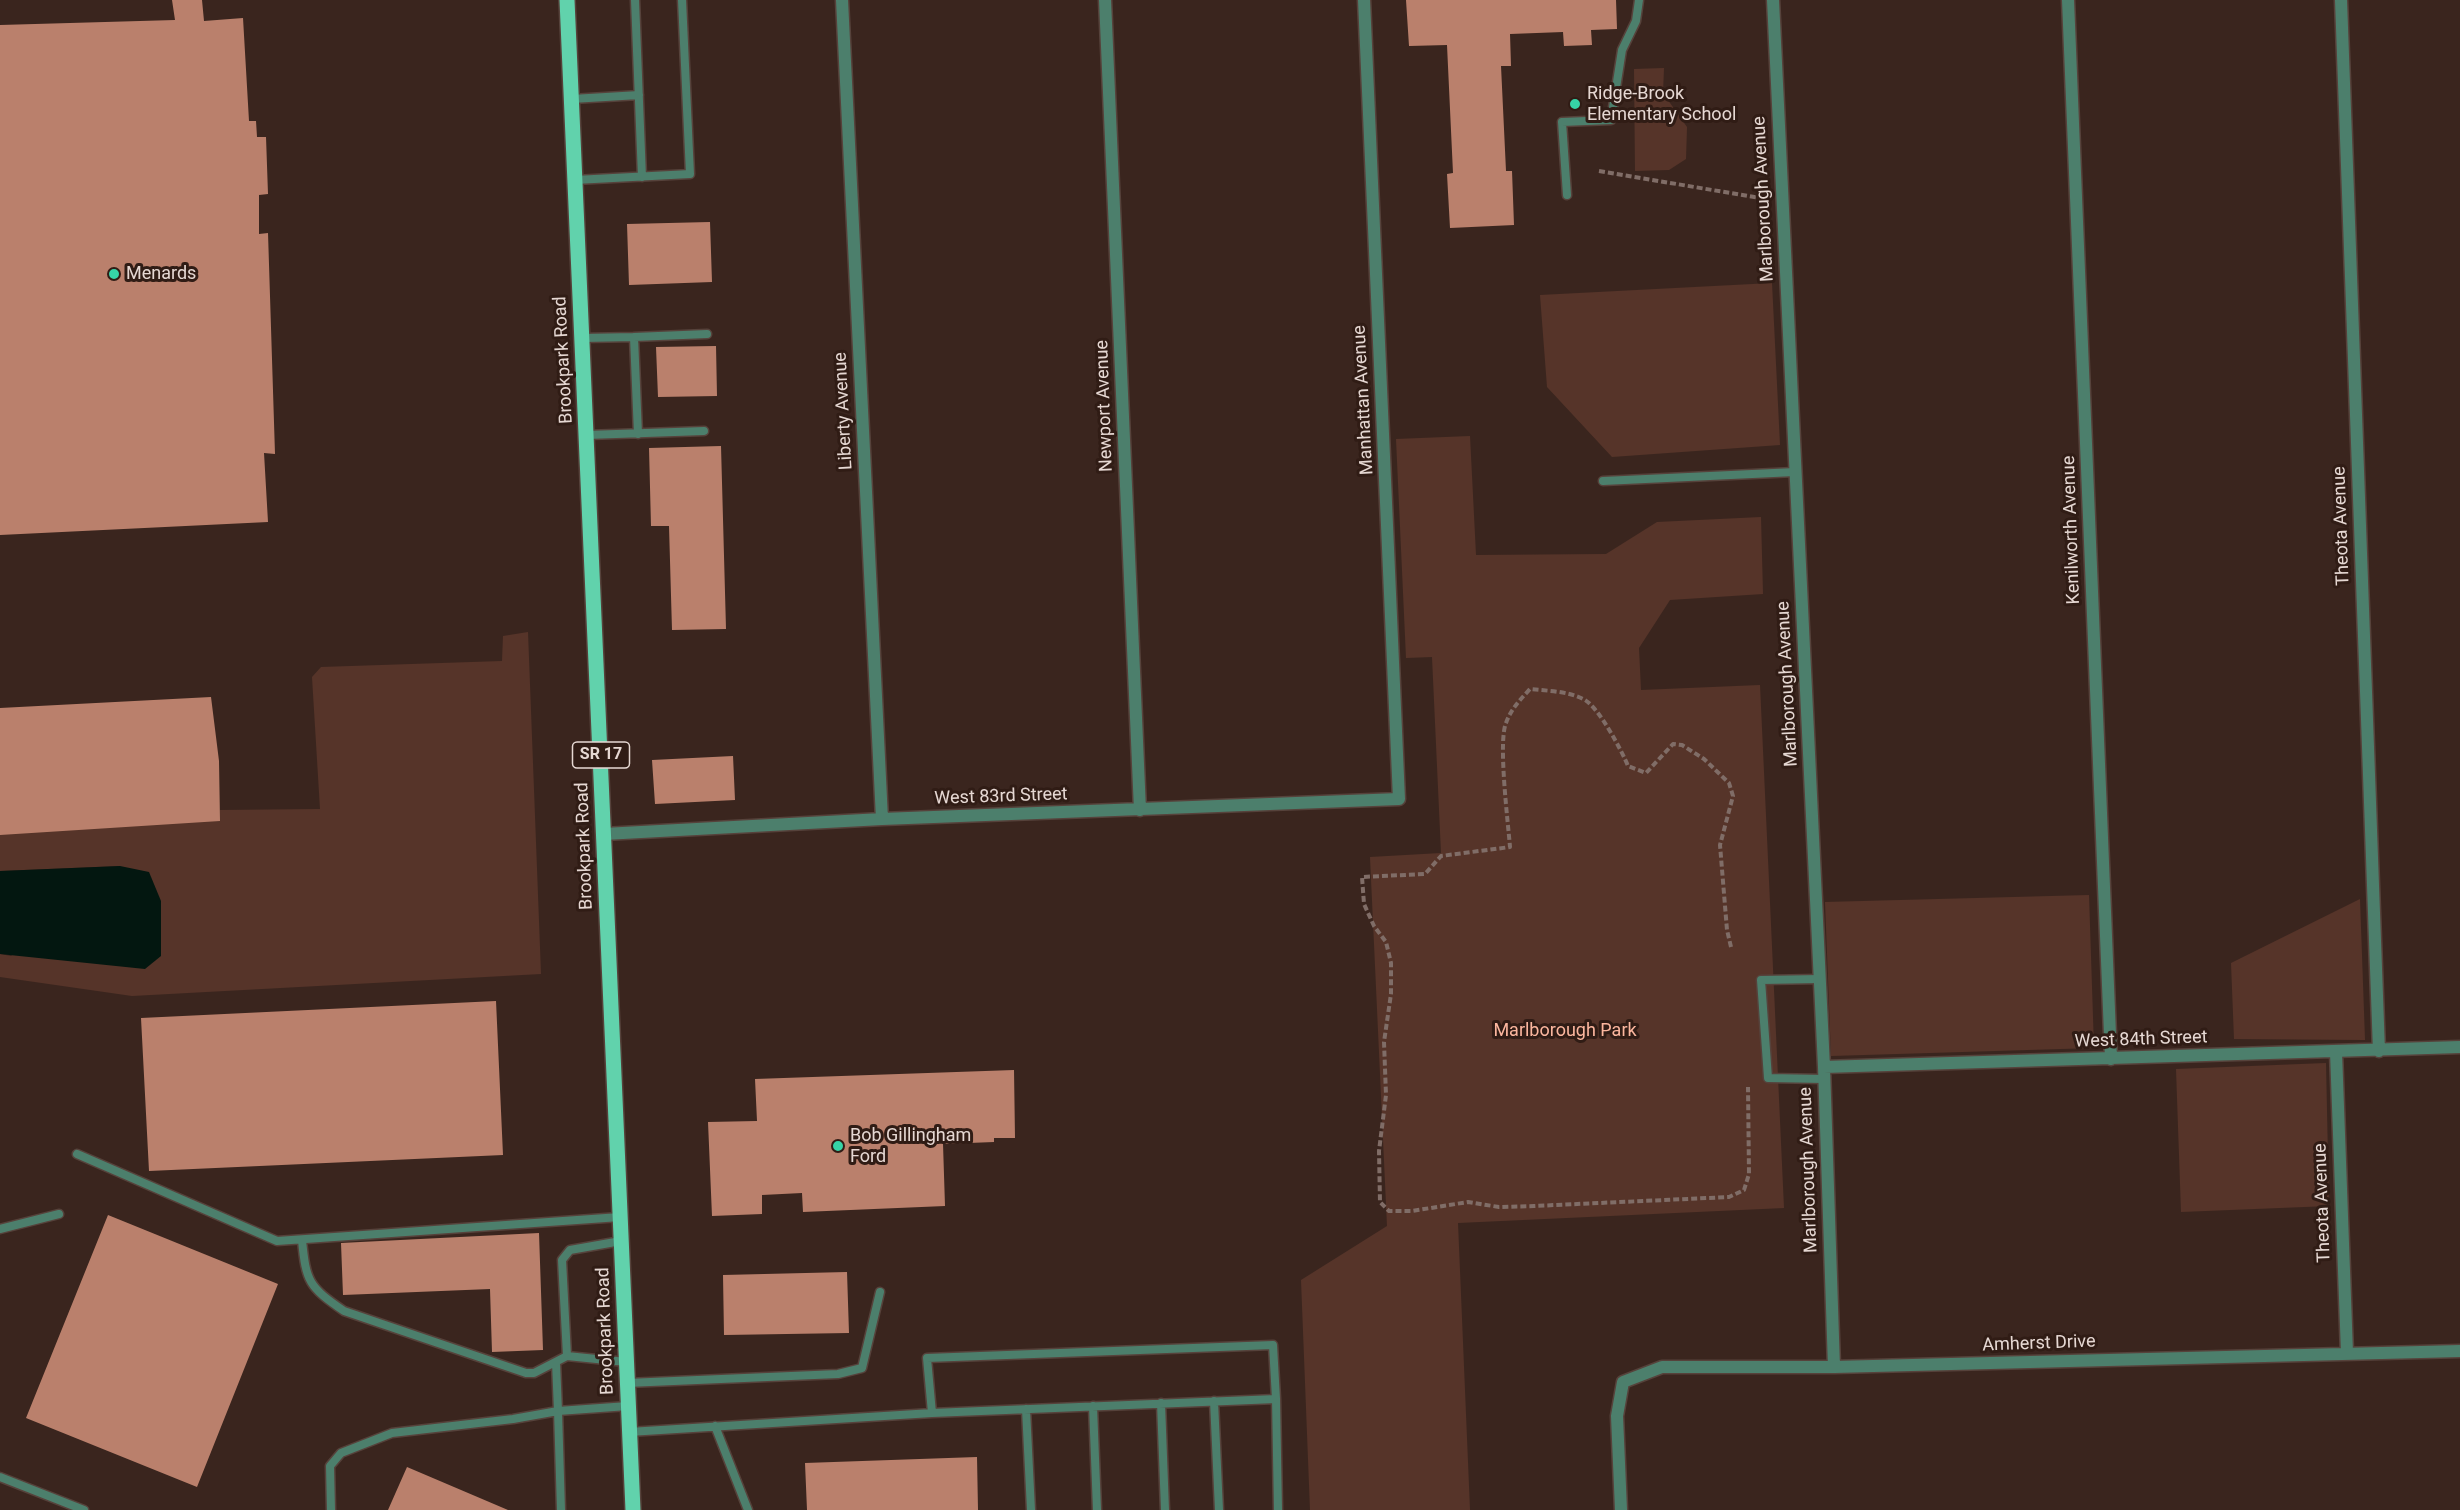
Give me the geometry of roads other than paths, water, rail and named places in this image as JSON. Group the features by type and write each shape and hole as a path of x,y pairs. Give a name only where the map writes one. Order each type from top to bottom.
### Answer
{"main road":[{"name":"Brookpark Road","path":"567,0 633,1510"}],"street":[{"name":"Liberty Avenue","path":"842,0 882,819"},
{"name":"Newport Avenue","path":"1105,0 1140,810"},
{"name":"Manhattan Avenue","path":"1364,0 1400,799"},
{"name":"Marlborough Avenue","path":"1773,0 1820,979 1834,1367"},
{"name":"Kenilworth Avenue","path":"2068,0 2111,1059"},
{"name":"Theota Avenue","path":"2341,0 2379,1051"},
{"name":"West 83rd Street","path":"604,834 882,819 1400,799"},
{"name":"West 84th Street","path":"1824,1073 2111,1059 2460,1047"},
{"name":"Theota Avenue","path":"2336,1052 2347,1353"},
{"name":"Amherst Drive","path":"1621,1510 1617,1416 1623,1382 1662,1367 1834,1367 2460,1351"}],"lane":[{"path":"635,0 642,177"},
{"path":"575,180 690,174 682,0"},
{"path":"1567,195 1562,123 1611,120 1622,50 1636,21 1639,0"},
{"path":"572,99 639,95"},
{"path":"583,338 707,334"},
{"path":"634,337 638,434"},
{"path":"587,435 704,431"},
{"path":"1603,481 1796,472"},
{"path":"1820,979 1761,980 1768,1078 1824,1073"},
{"path":"77,1155 277,1241 620,1217"},
{"path":"0,1229 59,1214"},
{"path":"302,1240 304,1266 310,1284 320,1295 344,1311 526,1373 534,1373 567,1356 626,1362"},
{"path":"567,1356 562,1260 570,1250 621,1241"},
{"path":"627,1383 838,1374 862,1368 880,1292"},
{"path":"932,1413 927,1358 1273,1345 1278,1510"},
{"path":"556,1362 561,1510"},
{"path":"629,1432 932,1413 1276,1399"},
{"path":"1214,1401 1219,1510"},
{"path":"1161,1403 1165,1510"},
{"path":"331,1510 330,1466 341,1453 392,1433 513,1419 558,1411 628,1406"},
{"path":"1094,1406 1097,1510"},
{"path":"1026,1409 1031,1510"},
{"path":"715,1426 748,1510"},
{"path":"0,1477 84,1510"}],"place":[{"name":"Ridge-Brook Elementary School","path":"1575,104"},
{"name":"Menards","path":"114,274"},
{"name":"Bob Gillingham Ford","path":"838,1146"}],"park label":[{"name":"Marlborough Park","path":"1565,1031"}]}
